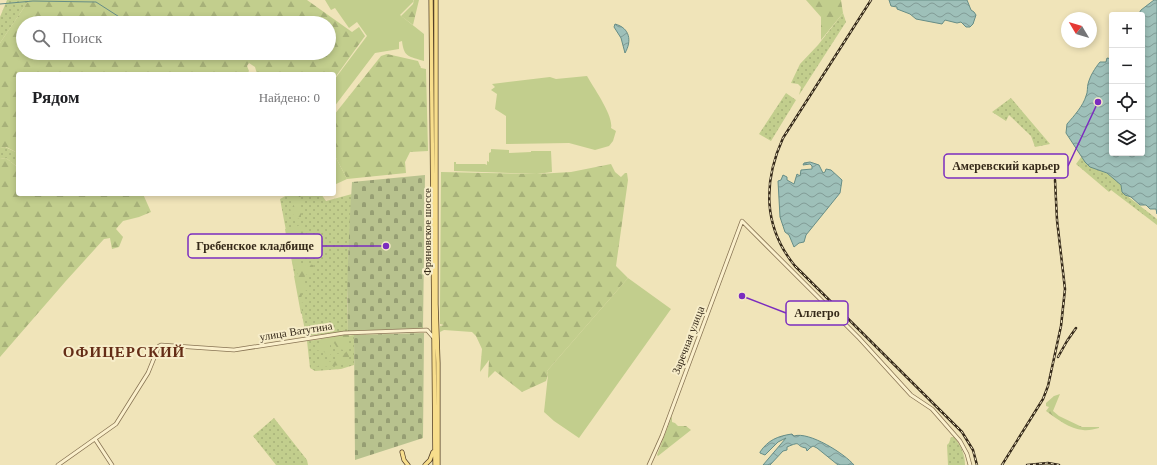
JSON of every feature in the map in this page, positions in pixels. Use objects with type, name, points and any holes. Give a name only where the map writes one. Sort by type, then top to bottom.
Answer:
[{"type":"main road","name":"Фряновское шоссе","points":[[431,0],[435,465]]},
{"type":"main road","name":"Фряновское шоссе","points":[[436,0],[436,304],[438,363],[438,465]]},
{"type":"main road","points":[[425,465],[432,457],[435,441]]},
{"type":"main road","points":[[402,452],[405,462],[408,465]]},
{"type":"street","name":"Заречная улица","points":[[649,465],[656,452],[742,221],[858,338],[911,395],[932,409],[960,441],[970,465]]},
{"type":"street","points":[[433,326],[427,330],[434,338]]},
{"type":"street","name":"улица Ватутина","points":[[95,439],[113,427],[120,418],[148,373],[159,346],[163,344],[234,350],[344,333],[427,330]]},
{"type":"street","points":[[58,465],[95,439],[112,465]]},
{"type":"green space","points":[[7,0],[29,0],[18,16],[16,16],[16,19],[0,43],[0,17]]},
{"type":"green space","points":[[29,0],[307,0],[330,16],[18,16]]},
{"type":"green space","points":[[325,0],[413,0],[414,1],[400,15],[424,34],[424,61],[408,56],[404,51],[402,41],[399,42],[399,49],[375,53],[336,104],[336,77],[367,36],[357,22],[349,28],[335,8],[331,10]]},
{"type":"green space","points":[[414,0],[419,0],[413,25],[401,16],[413,4]]},
{"type":"green space","points":[[806,0],[841,0],[843,13],[821,40],[821,17]]},
{"type":"green space","points":[[843,13],[846,22],[799,95],[801,87],[798,84],[791,83],[800,64],[818,45]]},
{"type":"green space","points":[[16,19],[16,60],[336,60],[336,21],[352,32],[359,27],[365,36],[336,76],[336,72],[256,72],[255,67],[249,63],[247,66],[248,72],[16,72],[16,152],[6,147],[0,148],[0,43]]},
{"type":"green space","points":[[387,54],[418,61],[421,68],[426,69],[428,151],[410,152],[405,162],[406,173],[347,179],[336,158],[336,112],[381,56]]},
{"type":"green space","points":[[587,76],[606,109],[611,123],[611,128],[616,131],[613,141],[609,146],[595,150],[569,143],[506,144],[506,116],[495,109],[497,94],[491,90],[495,87],[492,84],[550,77],[556,79]]},
{"type":"green space","points":[[786,93],[796,100],[771,141],[759,134]]},
{"type":"green space","points":[[1011,98],[1050,144],[1035,147],[1031,136],[1009,115],[1006,121],[992,112]]},
{"type":"green space","points":[[5,147],[16,152],[16,166],[6,158],[0,159],[0,148]]},
{"type":"green space","points":[[491,149],[509,150],[509,153],[551,151],[552,172],[537,174],[454,171],[454,162],[456,162],[456,164],[487,165],[487,161],[489,162],[489,153],[491,152]]},
{"type":"green space","points":[[1082,156],[1087,164],[1110,175],[1121,185],[1122,192],[1157,219],[1157,225],[1111,190],[1109,192],[1076,164]]},
{"type":"green space","points":[[6,158],[16,166],[16,196],[144,196],[151,212],[123,221],[116,229],[123,237],[119,247],[112,249],[110,238],[104,239],[0,357],[0,159]]},
{"type":"green space","points":[[336,158],[347,179],[336,184]]},
{"type":"green space","points":[[611,164],[615,172],[621,177],[627,173],[628,180],[616,266],[628,278],[547,371],[548,375],[546,381],[522,392],[495,371],[488,378],[489,360],[480,372],[482,349],[476,336],[472,332],[444,330],[440,332],[440,326],[444,325],[440,324],[441,172],[537,174],[571,172]]},
{"type":"green space","points":[[425,175],[423,328],[348,331],[347,312],[352,182]]},
{"type":"green space","points":[[352,194],[348,258],[348,331],[306,336],[280,199],[285,196],[322,196],[326,201]]},
{"type":"green space","points":[[288,196],[301,196],[298,207],[301,212],[301,218],[297,219],[291,212],[290,208],[294,206],[294,200],[288,198]]},
{"type":"green space","points":[[300,225],[307,228],[308,231],[300,240],[294,241],[286,235],[285,229]]},
{"type":"green space","points":[[300,243],[305,244],[304,251],[300,255],[301,261],[299,266],[302,267],[307,264],[313,265],[313,269],[305,276],[303,283],[308,287],[307,290],[305,291],[301,289],[300,291],[302,295],[301,298],[305,302],[301,303],[301,314],[294,276],[297,275],[298,271],[296,266],[293,265],[292,257],[301,247],[299,246]]},
{"type":"green space","points":[[628,278],[671,309],[579,438],[554,421],[544,412],[548,375],[547,371]]},
{"type":"green space","points":[[424,333],[423,438],[355,460],[354,335]]},
{"type":"green space","points":[[349,334],[349,348],[345,347],[344,350],[338,349],[334,343],[330,344],[330,349],[333,352],[329,356],[323,351],[315,350],[321,339]]},
{"type":"green space","points":[[354,335],[354,365],[341,369],[315,371],[310,368],[307,341]]},
{"type":"green space","points":[[349,349],[349,364],[322,367],[322,364],[316,367],[318,361],[321,359],[323,358],[325,362],[336,361],[335,354],[345,353]]},
{"type":"green space","points":[[1060,394],[1053,411],[1059,416],[1082,427],[1099,428],[1085,430],[1073,428],[1046,411],[1049,407],[1046,406],[1046,403],[1054,396]]},
{"type":"green space","points":[[672,416],[672,422],[678,426],[686,426],[691,430],[658,456],[657,455]]},
{"type":"green space","points":[[274,418],[307,460],[308,465],[276,465],[253,436]]},
{"type":"green space","points":[[951,437],[954,437],[961,447],[965,465],[948,465],[947,445]]},
{"type":"water","points":[[889,0],[967,0],[971,10],[976,15],[973,24],[970,27],[966,27],[961,22],[957,23],[945,20],[942,24],[916,19],[910,14],[897,9],[897,7],[891,6]]},
{"type":"water","points":[[1154,0],[1157,0],[1157,214],[1156,209],[1150,209],[1146,205],[1140,205],[1131,197],[1125,195],[1122,192],[1121,185],[1107,173],[1090,167],[1085,162],[1066,133],[1067,124],[1085,100],[1091,75],[1100,62],[1106,62],[1107,58],[1109,58],[1109,156],[1145,156],[1145,12],[1140,12]]},
{"type":"water","points":[[615,24],[627,32],[629,40],[625,53],[621,38],[614,27]]},
{"type":"water","points":[[810,162],[819,165],[823,173],[826,169],[831,170],[842,180],[840,193],[806,235],[804,242],[799,243],[794,247],[789,235],[785,232],[780,217],[778,181],[781,180],[783,175],[787,177],[787,180],[794,184],[797,174],[800,176],[801,170],[812,169],[810,164],[803,165],[804,163]]},
{"type":"water","points":[[792,434],[794,436],[801,435],[808,437],[826,444],[843,455],[854,465],[838,465],[817,448],[813,446],[807,451],[806,448],[797,444],[787,447],[787,450],[783,451],[770,465],[763,465],[786,438],[778,442],[765,455],[760,452],[766,444],[774,439]]},
{"type":"waterway","points":[[0,4],[33,1],[96,2],[118,16]]},
{"type":"railway","points":[[871,0],[783,138],[776,155],[772,171],[770,188],[772,220],[784,251],[795,266],[962,432],[973,450],[977,465]]},
{"type":"railway","points":[[1002,465],[1043,399],[1048,386],[1061,326],[1065,289],[1057,220],[1055,180]]},
{"type":"railway","points":[[1058,357],[1076,328]]},
{"type":"railway","points":[[1027,465],[1048,463],[1059,465]]},
{"type":"place","name":"Амеревский карьер","points":[[1098,102]]},
{"type":"place","name":"Гребенское кладбище","points":[[386,246]]},
{"type":"place","name":"Аллегро","points":[[742,296]]},
{"type":"district","name":"ОФИЦЕРСКИЙ","points":[[124,352]]}]
